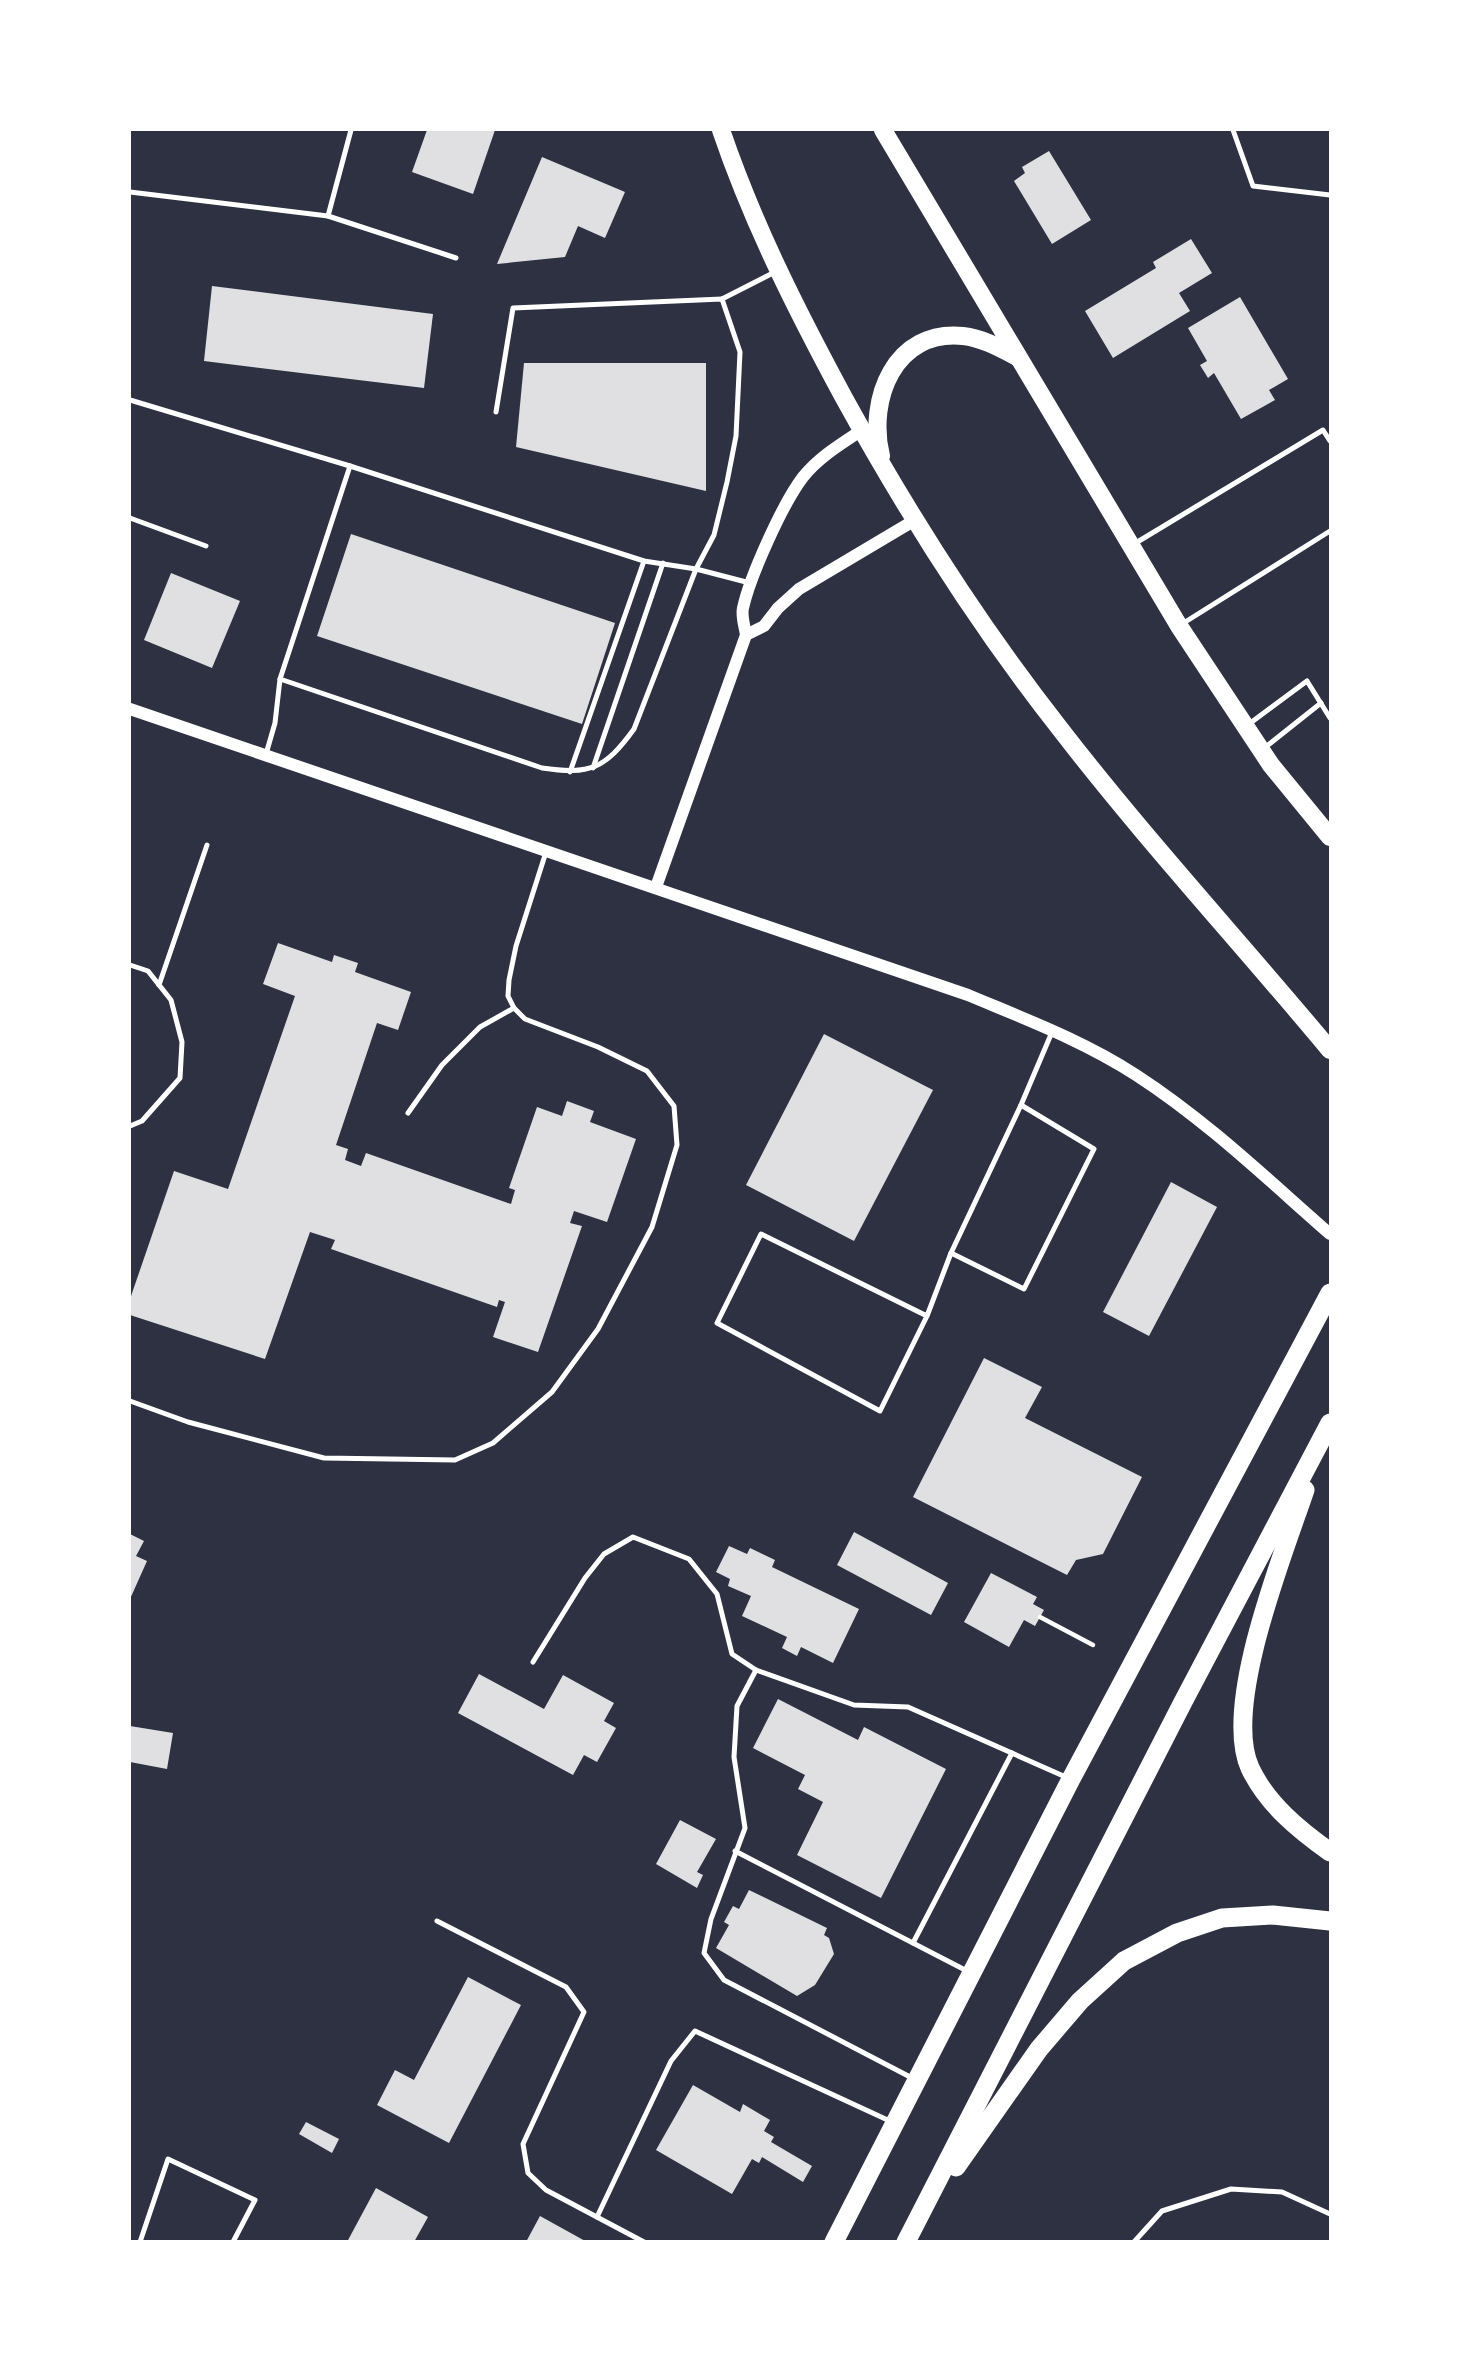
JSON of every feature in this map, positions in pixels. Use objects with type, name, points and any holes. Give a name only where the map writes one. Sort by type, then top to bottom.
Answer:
[{"type":"highway","points":[[834,2242],[1071,1779],[1331,1293]]},
{"type":"highway","points":[[909,2236],[1183,1702],[1331,1423]]},
{"type":"highway","points":[[1321,1441],[1259,1628],[1248,1674],[1244,1742],[1249,1766],[1261,1789],[1277,1808],[1331,1852]]},
{"type":"highway","points":[[909,2236],[1039,2049],[1080,2000],[1125,1961],[1177,1933],[1222,1918],[1273,1915],[1331,1921]]},
{"type":"main road","points":[[721,130],[746,200],[778,271],[884,469],[972,607],[1060,729],[1328,1047]]},
{"type":"main road","points":[[883,130],[1179,626],[1261,751],[1331,837]]},
{"type":"main road","points":[[884,469],[877,431],[877,413],[888,374],[913,348],[929,338],[964,336],[983,340],[1019,358]]},
{"type":"street","points":[[656,887],[746,635],[742,611],[751,583],[782,513],[803,477],[829,452],[862,430]]},
{"type":"street","points":[[746,635],[764,626],[778,608],[799,589],[915,520]]},
{"type":"street","points":[[130,709],[968,995],[1052,1031],[1135,1074],[1184,1108],[1231,1145],[1331,1234]]},
{"type":"lane","points":[[328,216],[351,130]]},
{"type":"lane","points":[[1233,130],[1253,186],[1331,195]]},
{"type":"lane","points":[[130,192],[328,216],[456,258]]},
{"type":"lane","points":[[496,412],[513,308],[722,299],[778,271]]},
{"type":"lane","points":[[280,679],[542,768],[570,772],[593,768],[609,758],[634,729],[696,569],[714,535],[736,436],[740,352],[722,299]]},
{"type":"lane","points":[[130,400],[350,466],[644,561],[696,569],[751,583]]},
{"type":"lane","points":[[1131,545],[1323,430],[1331,441]]},
{"type":"lane","points":[[265,757],[275,723],[280,679],[350,466]]},
{"type":"lane","points":[[130,518],[206,546]]},
{"type":"lane","points":[[1179,626],[1331,531]]},
{"type":"lane","points":[[570,772],[644,561]]},
{"type":"lane","points":[[593,768],[663,563]]},
{"type":"lane","points":[[1245,727],[1307,681],[1331,718]]},
{"type":"lane","points":[[1261,751],[1321,703]]},
{"type":"lane","points":[[159,985],[207,845]]},
{"type":"lane","points":[[130,1401],[188,1422],[324,1458],[455,1460],[493,1443],[552,1392],[598,1329],[652,1227],[677,1145],[674,1106],[647,1071],[597,1047],[525,1019],[514,1008],[508,996],[516,946],[546,850]]},
{"type":"lane","points":[[130,965],[148,971],[171,1000],[182,1042],[180,1078],[142,1121],[130,1126]]},
{"type":"lane","points":[[408,1113],[443,1065],[480,1027],[514,1008]]},
{"type":"lane","points":[[927,1316],[761,1234],[717,1323],[880,1411],[927,1316],[951,1253],[1021,1105],[1052,1031]]},
{"type":"lane","points":[[951,1253],[1024,1289],[1094,1149],[1021,1105]]},
{"type":"lane","points":[[533,1662],[585,1578],[604,1554],[633,1537],[689,1559],[717,1594],[732,1654],[756,1670],[854,1705],[908,1707],[1071,1779]]},
{"type":"lane","points":[[756,1670],[737,1706],[734,1757],[745,1828],[711,1919],[704,1952],[724,1980],[916,2080]]},
{"type":"lane","points":[[914,1943],[1012,1753]]},
{"type":"lane","points":[[736,1851],[972,1973]]},
{"type":"lane","points":[[437,1921],[566,1987],[584,2012],[523,2144],[528,2173],[546,2190],[644,2242]]},
{"type":"lane","points":[[597,2217],[671,2061],[695,2031],[894,2123]]},
{"type":"lane","points":[[140,2242],[168,2159],[255,2200],[233,2242]]},
{"type":"lane","points":[[1134,2242],[1162,2211],[1231,2189],[1282,2192],[1331,2214]]},
{"type":"path","points":[[1040,1617],[1093,1645]]},
{"type":"building","points":[[427,130],[495,130],[473,194],[412,172]]},
{"type":"building","points":[[1049,151],[1091,220],[1052,244],[1014,181],[1025,173],[1022,167]]},
{"type":"building","points":[[542,157],[625,192],[605,238],[578,226],[565,257],[497,264]]},
{"type":"building","points":[[1191,239],[1212,273],[1179,293],[1190,311],[1113,358],[1085,311],[1156,268],[1153,262]]},
{"type":"building","points":[[212,286],[433,314],[424,388],[204,361]]},
{"type":"building","points":[[1240,297],[1288,379],[1269,390],[1275,400],[1241,419],[1214,373],[1208,378],[1200,365],[1207,361],[1188,328]]},
{"type":"building","points":[[524,363],[706,363],[706,491],[516,447]]},
{"type":"building","points":[[351,534],[615,623],[582,724],[317,636]]},
{"type":"building","points":[[171,573],[240,601],[212,668],[144,640]]},
{"type":"building","points":[[278,943],[332,962],[334,955],[358,963],[355,972],[411,992],[398,1030],[377,1023],[336,1145],[348,1149],[345,1160],[361,1166],[366,1153],[511,1204],[515,1190],[509,1188],[537,1107],[562,1116],[567,1101],[594,1111],[590,1122],[636,1139],[607,1222],[574,1211],[570,1223],[582,1226],[538,1352],[493,1337],[505,1302],[499,1300],[497,1307],[331,1249],[335,1240],[310,1232],[265,1359],[130,1315],[130,1299],[174,1171],[228,1189],[295,996],[263,984]]},
{"type":"building","points":[[824,1034],[933,1090],[854,1241],[746,1185]]},
{"type":"building","points":[[1171,1182],[1217,1207],[1149,1336],[1103,1312]]},
{"type":"building","points":[[984,1358],[1042,1387],[1025,1418],[1142,1477],[1103,1554],[1076,1560],[1067,1575],[913,1497]]},
{"type":"building","points":[[854,1532],[948,1583],[931,1615],[837,1565]]},
{"type":"building","points":[[130,1534],[144,1541],[136,1556],[147,1561],[130,1599]]},
{"type":"building","points":[[729,1546],[747,1554],[750,1548],[775,1560],[772,1567],[859,1609],[833,1663],[801,1647],[797,1656],[782,1648],[787,1637],[742,1616],[751,1596],[728,1586],[730,1579],[716,1572]]},
{"type":"building","points":[[991,1573],[1037,1597],[1033,1604],[1044,1610],[1035,1626],[1024,1620],[1009,1647],[964,1622]]},
{"type":"building","points":[[479,1674],[544,1709],[563,1675],[614,1703],[604,1721],[616,1728],[597,1762],[584,1755],[573,1775],[458,1713]]},
{"type":"building","points":[[778,1699],[858,1740],[864,1727],[946,1769],[881,1898],[797,1855],[823,1802],[798,1789],[805,1775],[753,1748]]},
{"type":"building","points":[[130,1726],[173,1733],[167,1769],[130,1762]]},
{"type":"building","points":[[680,1820],[716,1839],[697,1872],[703,1875],[697,1888],[656,1864]]},
{"type":"building","points":[[749,1890],[827,1928],[824,1935],[829,1938],[834,1954],[815,1985],[797,1996],[716,1948],[729,1925],[724,1922],[733,1906],[739,1909]]},
{"type":"building","points":[[468,1977],[521,2005],[449,2143],[377,2105],[395,2070],[414,2080]]},
{"type":"building","points":[[693,2085],[740,2112],[743,2104],[770,2120],[764,2131],[774,2137],[771,2142],[812,2166],[803,2182],[762,2157],[759,2163],[752,2159],[732,2194],[656,2150]]},
{"type":"building","points":[[306,2122],[339,2139],[332,2153],[299,2134]]},
{"type":"building","points":[[376,2188],[428,2217],[414,2242],[347,2242]]},
{"type":"building","points":[[540,2216],[587,2242],[526,2242]]}]
